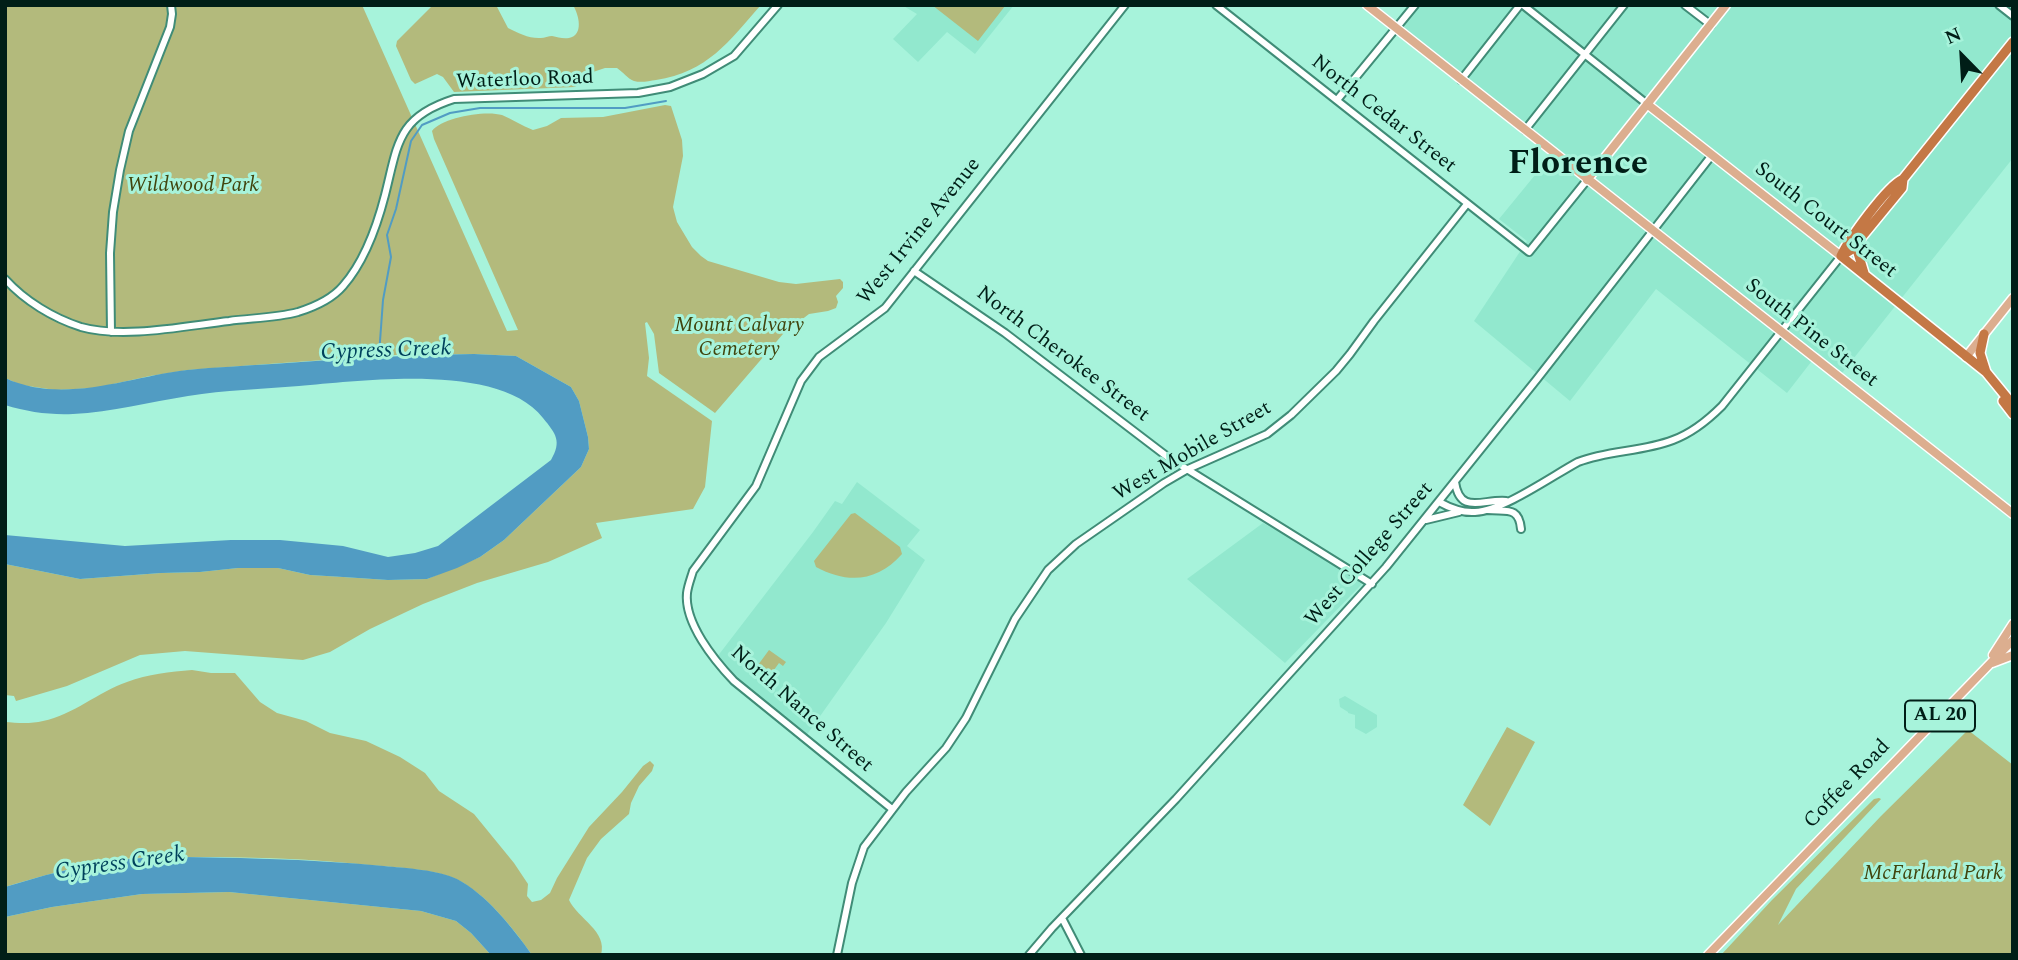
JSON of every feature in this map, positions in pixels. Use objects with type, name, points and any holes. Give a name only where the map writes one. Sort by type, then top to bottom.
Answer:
[{"type":"highway","points":[[1841,256],[1847,243],[1896,183],[1903,179],[2013,42]]},
{"type":"highway","points":[[1841,256],[1851,250],[1902,188],[1903,179]]},
{"type":"highway","points":[[1861,238],[1858,252],[1864,274]]},
{"type":"highway","name":"South Court Street","points":[[1841,256],[1982,370]]},
{"type":"highway","points":[[1984,334],[1980,353],[1982,376],[2013,414]]},
{"type":"highway","points":[[1982,370],[2013,404]]},
{"type":"main road","name":"South Pine Street","points":[[1367,5],[2013,514]]},
{"type":"main road","points":[[1587,180],[1726,5]]},
{"type":"main road","name":"South Court Street","points":[[1647,104],[1841,256]]},
{"type":"main road","points":[[1966,356],[2013,298]]},
{"type":"main road","points":[[1987,666],[2013,624]]},
{"type":"main road","name":"Coffee Road","points":[[1708,955],[2013,640]]},
{"type":"main road","points":[[1987,666],[2013,655]]},
{"type":"street","points":[[111,332],[110,253],[120,170],[130,131],[170,27],[171,5]]},
{"type":"street","name":"Waterloo Road","points":[[5,279],[28,300],[59,318],[82,327],[111,332],[297,312],[333,296],[354,271],[373,234],[400,139],[422,113],[454,99],[638,93],[670,87],[704,74],[734,56],[778,5]]},
{"type":"street","name":"West Irvine Avenue","points":[[708,552],[757,486],[807,371],[818,357],[885,308],[1125,5]]},
{"type":"street","name":"North Cedar Street","points":[[1216,5],[1529,252],[1587,180]]},
{"type":"street","points":[[1337,100],[1415,5]]},
{"type":"street","points":[[1461,79],[1522,5],[1647,104]]},
{"type":"street","points":[[1525,130],[1624,5]]},
{"type":"street","points":[[1685,5],[1710,25]]},
{"type":"street","points":[[1999,5],[2013,16]]},
{"type":"street","name":"West College Street","points":[[1029,955],[1372,584],[1712,155]]},
{"type":"street","name":"West Mobile Street","points":[[837,955],[852,883],[864,847],[892,809],[946,748],[966,718],[1015,620],[1048,570],[1100,526],[1188,469],[1267,434],[1291,415],[1336,371],[1467,204]]},
{"type":"street","points":[[1486,510],[1508,501],[1577,462],[1602,454],[1664,443],[1693,430],[1722,406],[1841,256]]},
{"type":"street","name":"North Cherokee Street","points":[[914,271],[1005,333],[1159,450],[1372,584]]},
{"type":"street","points":[[1455,482],[1462,501],[1508,501]]},
{"type":"street","points":[[1438,502],[1464,511]]},
{"type":"street","points":[[1424,521],[1464,511],[1511,511],[1516,513],[1521,529]]},
{"type":"street","name":"North Nance Street","points":[[708,552],[693,571],[687,594],[690,612],[712,656],[733,681],[892,809]]},
{"type":"street","points":[[1062,918],[1081,955]]},
{"type":"shaded area","points":[[902,5],[1014,5],[975,54],[947,32],[918,62],[893,39],[917,14]]},
{"type":"shaded area","points":[[1408,5],[2013,5],[2013,158],[1842,373],[1818,353],[1787,393],[1656,289],[1570,401],[1474,321],[1527,241],[1499,219],[1553,153],[1390,28]]},
{"type":"shaded area","points":[[857,482],[920,530],[907,546],[925,560],[886,623],[806,736],[736,678],[717,657],[835,501],[842,504]]},
{"type":"shaded area","points":[[1263,523],[1300,543],[1362,584],[1285,663],[1187,579]]},
{"type":"shaded area","points":[[1345,696],[1377,715],[1377,727],[1366,734],[1355,728],[1355,715],[1340,707],[1339,699]]},
{"type":"green space","name":"Wildwood Park","points":[[5,5],[362,5],[507,331],[518,330],[432,131],[454,118],[486,113],[502,115],[533,130],[561,118],[603,117],[671,106],[682,140],[683,156],[673,207],[677,222],[692,247],[708,261],[779,282],[796,284],[840,279],[843,288],[836,296],[836,308],[809,314],[783,334],[715,413],[659,373],[654,334],[647,322],[645,323],[649,358],[647,376],[712,421],[705,487],[693,509],[596,523],[602,538],[548,562],[477,583],[423,604],[330,652],[303,660],[185,651],[140,655],[67,686],[16,701],[14,696],[5,695],[5,564],[80,579],[238,568],[278,568],[310,575],[388,580],[427,579],[480,557],[504,540],[581,467],[589,449],[579,401],[571,387],[516,356],[396,355],[282,363],[188,370],[95,388],[55,390],[21,385],[5,378]]},
{"type":"green space","points":[[433,5],[496,5],[508,28],[512,30],[533,38],[569,38],[577,33],[578,29],[573,5],[761,5],[716,53],[703,63],[674,76],[637,82],[617,68],[605,68],[593,72],[575,87],[454,92],[443,77],[437,74],[415,84],[396,46],[397,41]]},
{"type":"green space","points":[[932,5],[1004,5],[1005,6],[978,41]]},
{"type":"green space","points":[[855,513],[900,547],[902,554],[883,570],[862,577],[839,576],[816,567],[814,561],[851,514]]},
{"type":"green space","points":[[769,650],[786,662],[783,666],[779,663],[771,674],[758,665]]},
{"type":"green space","points":[[192,670],[235,673],[260,702],[277,713],[306,721],[330,733],[366,741],[400,757],[425,773],[439,791],[474,814],[528,884],[527,896],[532,902],[541,900],[550,893],[589,827],[650,761],[654,765],[652,771],[639,786],[629,814],[601,839],[587,858],[569,900],[596,932],[602,947],[601,955],[532,955],[499,913],[479,894],[449,876],[415,869],[284,859],[151,857],[91,864],[5,887],[5,722],[34,723],[54,718],[127,682],[151,675]]},
{"type":"green space","points":[[1507,727],[1535,742],[1490,826],[1463,805]]},
{"type":"green space","name":"McFarland Park","points":[[1968,730],[2013,765],[2013,955],[1721,955],[1772,900],[1874,799],[1881,799],[1796,889],[1778,925],[1881,816]]},
{"type":"green space","points":[[229,892],[421,911],[456,921],[491,955],[5,955],[5,917],[142,894]]},
{"type":"water","name":"Cypress Creek","points":[[474,354],[516,356],[571,387],[579,401],[589,449],[581,467],[504,540],[480,557],[457,568],[427,579],[388,580],[310,575],[278,568],[238,568],[80,579],[5,564],[5,535],[125,546],[280,540],[343,546],[388,557],[415,553],[438,546],[551,460],[557,443],[554,433],[543,418],[523,400],[495,389],[463,382],[393,379],[230,391],[88,413],[64,414],[22,410],[5,405],[5,378],[27,386],[73,389],[198,369]]},
{"type":"water","name":"Cypress Creek","points":[[155,857],[327,862],[441,873],[468,885],[488,902],[532,955],[491,955],[456,921],[421,911],[229,892],[142,894],[5,917],[5,887],[105,861]]},
{"type":"waterway","points":[[379,355],[383,300],[391,257],[387,235],[396,209],[411,141],[422,125],[450,113],[480,108],[625,108],[666,101]]},
{"type":"district","name":"Florence","points":[[1578,166]]},
{"type":"park label","name":"Mount Calvary Cemetery","points":[[739,339]]}]
